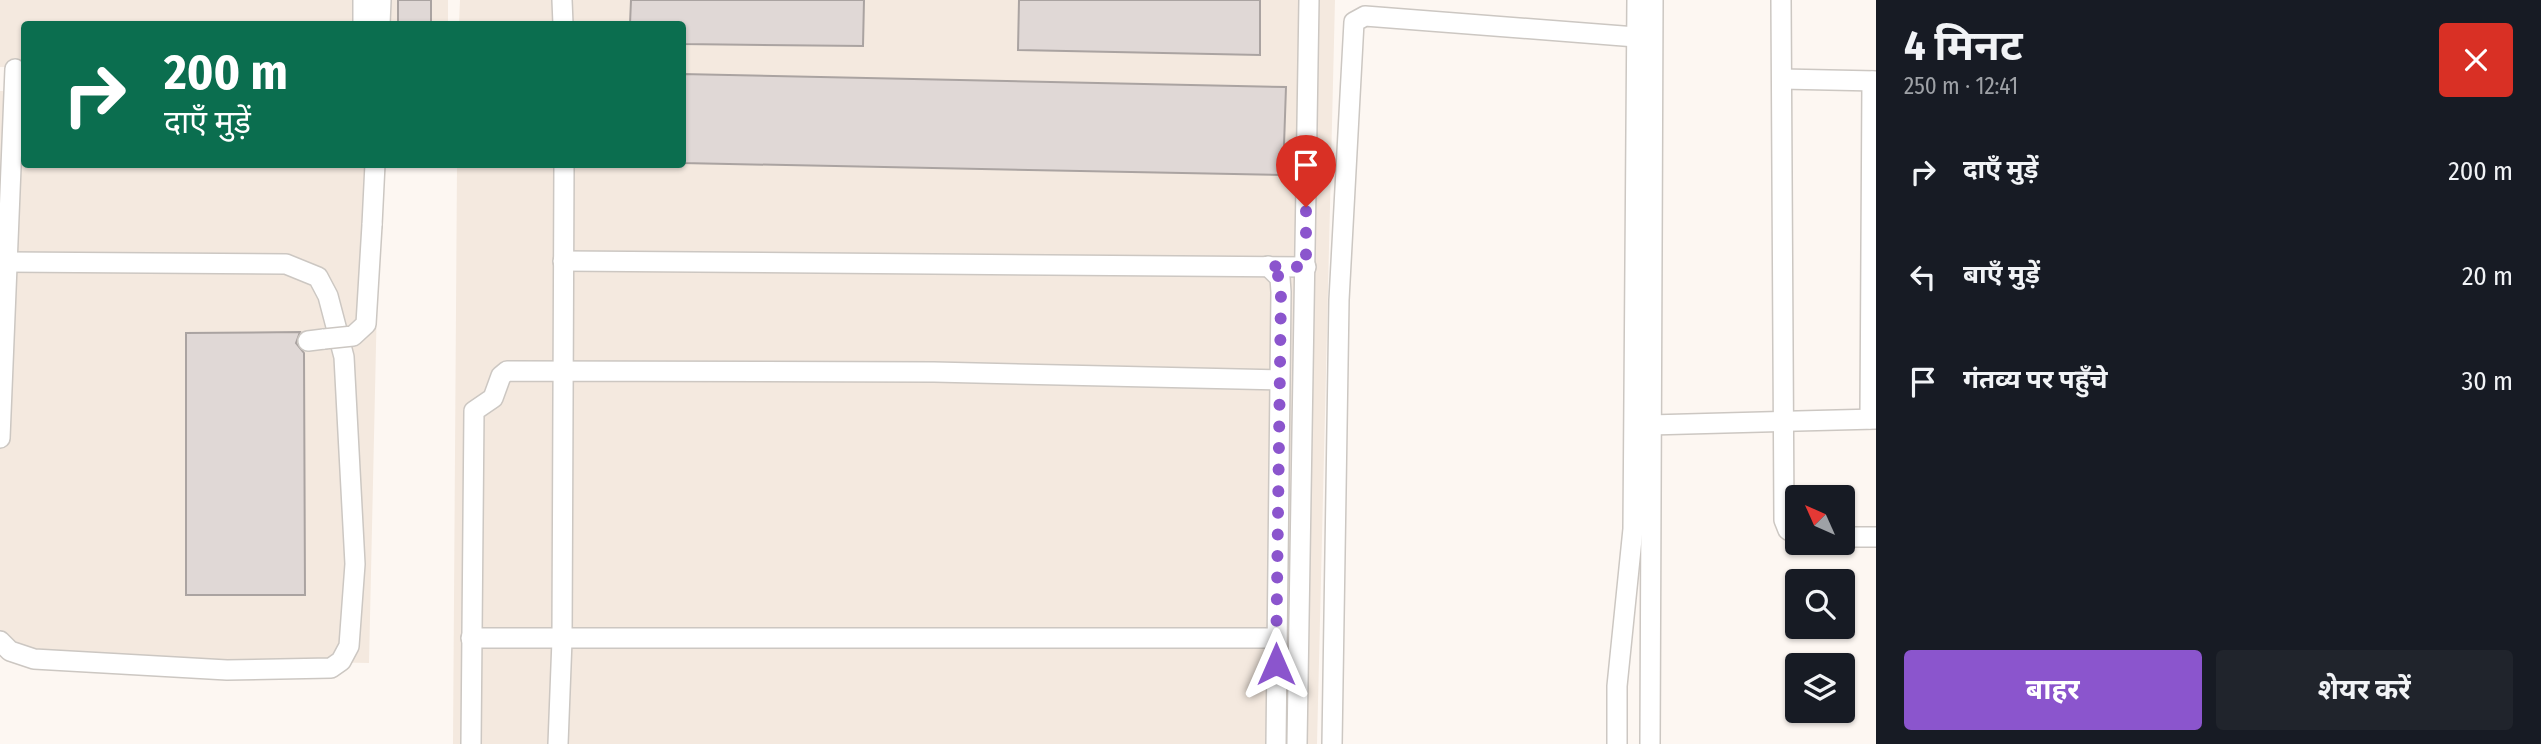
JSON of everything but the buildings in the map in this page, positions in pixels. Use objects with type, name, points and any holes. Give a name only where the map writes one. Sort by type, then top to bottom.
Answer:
[{"type":"street","points":[[363,0],[363,21]]},
{"type":"street","points":[[380,21],[381,0]]},
{"type":"street","points":[[562,0],[563,21]]},
{"type":"street","points":[[1297,744],[1309,0]]},
{"type":"street","points":[[1617,744],[1618,686],[1633,529],[1637,0]]},
{"type":"street","points":[[1650,744],[1653,0]]},
{"type":"street","points":[[1781,0],[1785,522]]},
{"type":"street","points":[[1332,744],[1339,300],[1354,22],[1365,16],[1636,37]]},
{"type":"street","points":[[0,438],[13,77]]},
{"type":"street","points":[[1650,425],[1873,419],[1874,81],[1782,79]]},
{"type":"street","points":[[316,340],[353,336],[366,324],[375,168]]},
{"type":"street","points":[[558,744],[562,640],[564,168]]},
{"type":"street","points":[[563,261],[1306,267]]},
{"type":"street","points":[[0,641],[10,651],[34,659],[227,670],[331,667],[341,661],[349,646],[355,564],[344,357],[328,296],[318,277],[286,264],[6,262]]},
{"type":"street","points":[[1268,266],[1278,274],[1281,283],[1276,744]]},
{"type":"street","points":[[471,744],[474,410],[493,398],[501,376],[507,371],[563,369],[1279,380]]},
{"type":"street","points":[[1855,537],[1876,537]]},
{"type":"street","points":[[471,638],[1276,638]]},
{"type":"shaded area","points":[[0,0],[448,0],[448,21],[21,21],[21,67],[0,67]]},
{"type":"shaded area","points":[[460,0],[1335,0],[1317,744],[453,744],[457,168],[686,168],[686,21],[459,21]]},
{"type":"shaded area","points":[[0,91],[21,91],[21,168],[380,168],[369,663],[0,656]]},
{"type":"route","points":[[1276,664],[1281,292],[1280,278],[1268,266],[1306,267],[1306,207]]}]
